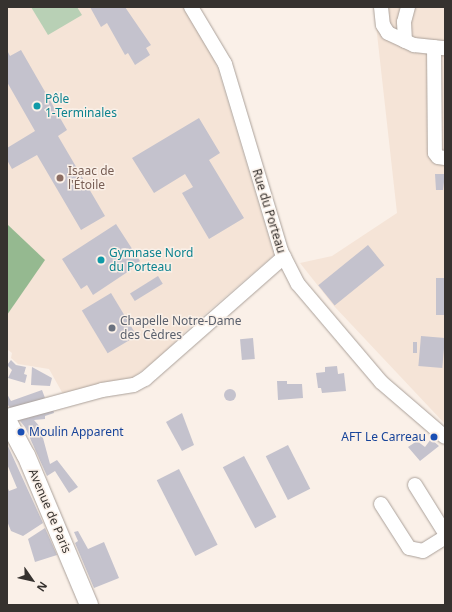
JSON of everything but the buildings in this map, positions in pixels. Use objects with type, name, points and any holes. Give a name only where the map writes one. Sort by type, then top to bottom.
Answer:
[{"type":"main road","name":"Avenue de Paris","points":[[7,420],[26,456],[89,605]]},
{"type":"street","name":"Rue du Porteau","points":[[191,7],[224,64],[284,257],[298,284],[358,357],[405,405],[445,437]]},
{"type":"street","points":[[381,7],[384,29],[405,41],[439,48],[435,152],[438,157],[445,158]]},
{"type":"street","points":[[405,41],[404,22],[408,7]]},
{"type":"street","points":[[7,416],[102,390],[134,385],[145,379],[284,257]]},
{"type":"street","points":[[415,485],[445,533]]},
{"type":"street","points":[[381,504],[409,548],[423,551],[445,537]]},
{"type":"shaded area","points":[[7,7],[183,7],[201,29],[218,69],[274,255],[190,327],[159,358],[132,378],[63,394],[49,369],[18,364],[11,358],[12,353],[7,349],[7,315],[44,260],[7,224]]},
{"type":"shaded area","points":[[374,7],[445,7],[445,424],[334,306],[300,263],[332,256],[397,213]]},
{"type":"green space","points":[[31,7],[77,7],[82,15],[48,35]]},
{"type":"green space","points":[[7,224],[45,260],[7,315]]},
{"type":"place","name":"Pôle 1-Terminales","points":[[37,106]]},
{"type":"place","name":"Isaac de l'Étoile","points":[[60,178]]},
{"type":"place","name":"Gymnase Nord du Porteau","points":[[101,260]]},
{"type":"place","name":"Chapelle Notre-Dame des Cèdres","points":[[112,328]]},
{"type":"place","name":"Moulin Apparent","points":[[21,432]]},
{"type":"place","name":"AFT Le Carreau","points":[[434,437]]}]
